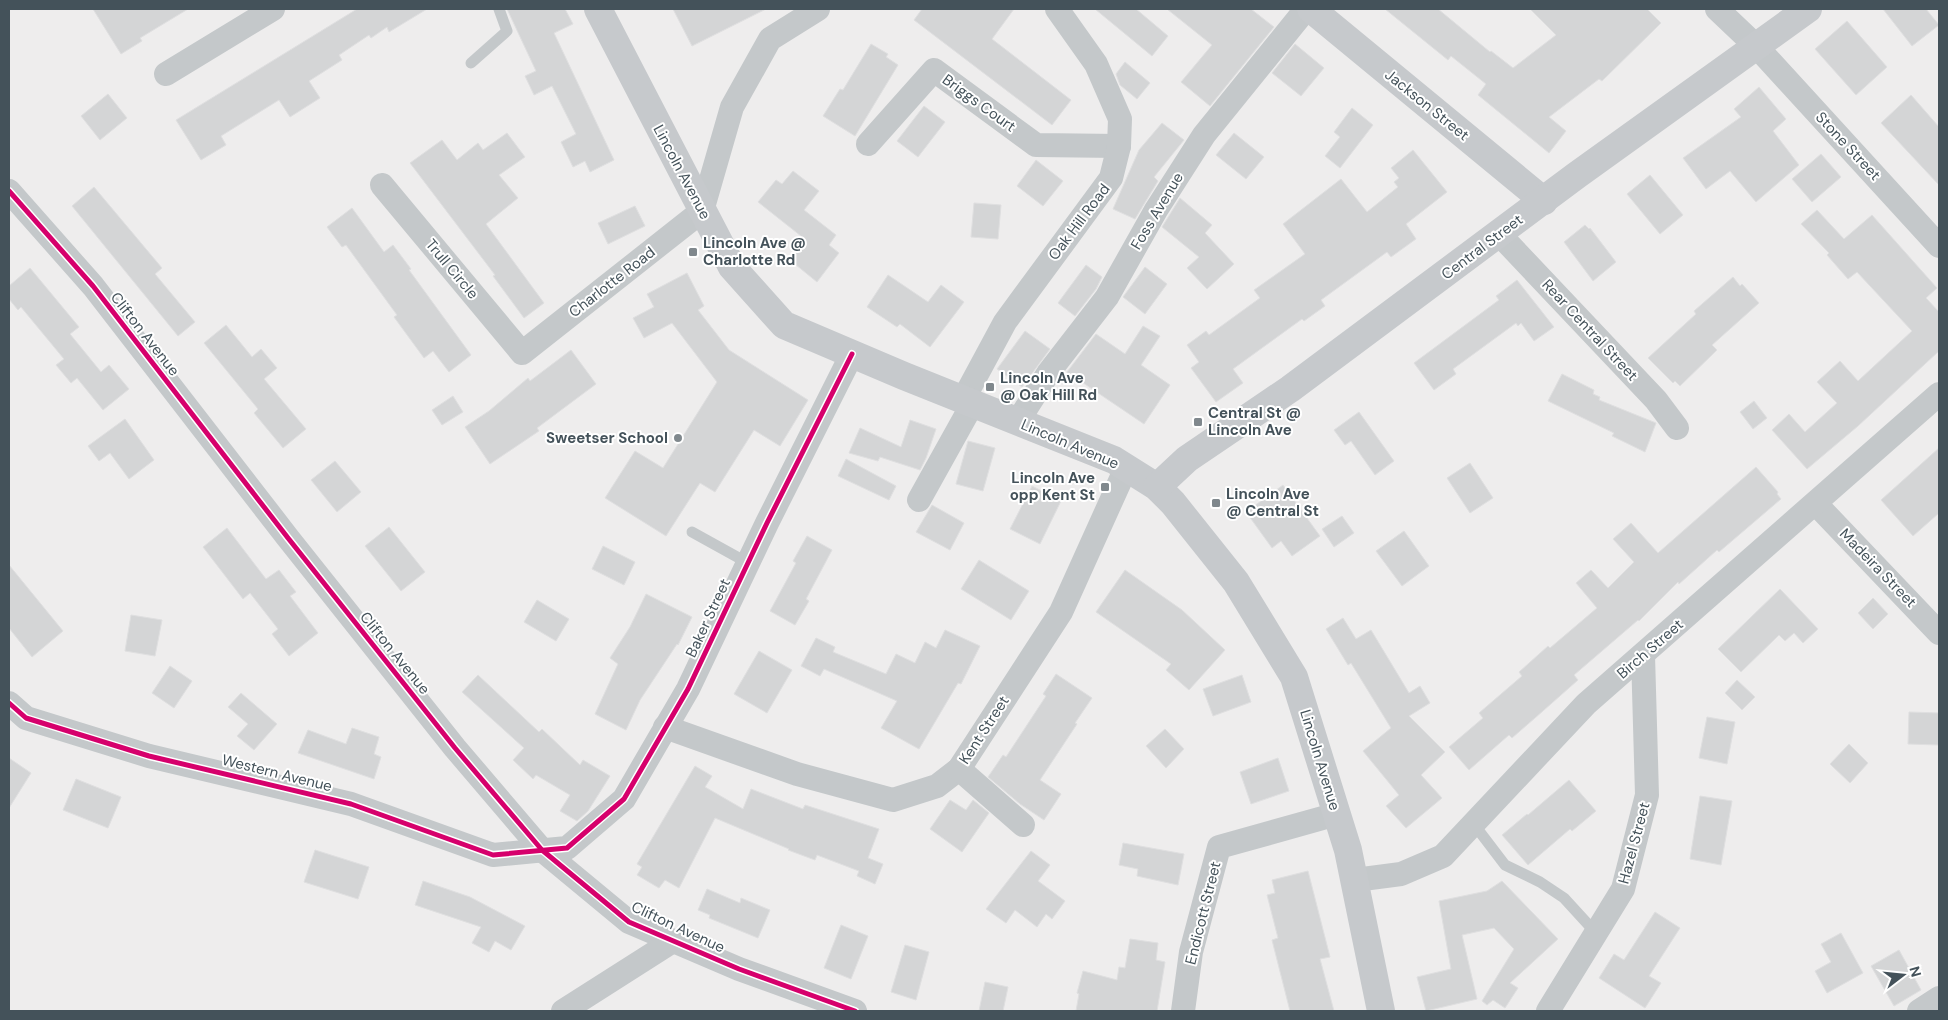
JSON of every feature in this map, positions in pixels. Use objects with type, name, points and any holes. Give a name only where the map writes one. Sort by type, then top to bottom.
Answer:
[{"type":"main road","name":"Lincoln Avenue","points":[[598,9],[732,267],[784,325],[1114,460],[1157,487],[1173,502],[1236,582],[1294,677],[1348,850],[1381,1011]]},
{"type":"main road","name":"Jackson Street","points":[[1311,9],[1544,201]]},
{"type":"main road","name":"Central Street","points":[[1157,487],[1186,460],[1290,389],[1808,9]]},
{"type":"street","points":[[166,74],[273,9]]},
{"type":"street","points":[[702,211],[732,107],[770,40],[818,9]]},
{"type":"street","name":"Oak Hill Road","points":[[919,500],[968,401],[1004,322],[1111,178],[1119,146],[1120,119],[1096,64],[1056,9]]},
{"type":"street","name":"Foss Avenue","points":[[1018,421],[1049,372],[1107,297],[1156,210],[1204,135],[1306,9]]},
{"type":"street","name":"Stone Street","points":[[1717,9],[1756,46],[1939,246]]},
{"type":"street","name":"Briggs Court","points":[[868,144],[934,70],[1036,145],[1119,146]]},
{"type":"street","name":"Trull Circle","points":[[382,185],[522,353]]},
{"type":"street","name":"Clifton Avenue","points":[[9,191],[93,286],[288,538],[455,748],[542,850],[629,922],[739,969],[855,1011]]},
{"type":"street","name":"Charlotte Road","points":[[522,353],[702,211]]},
{"type":"street","name":"Rear Central Street","points":[[1499,234],[1656,400],[1677,428]]},
{"type":"street","name":"Baker Street","points":[[542,850],[567,848],[624,799],[688,689],[748,563],[852,354]]},
{"type":"street","name":"Birch Street","points":[[1355,880],[1401,874],[1443,856],[1586,704],[1939,394]]},
{"type":"street","name":"Kent Street","points":[[665,727],[796,774],[893,800],[937,786],[959,769],[1061,612],[1126,468]]},
{"type":"street","name":"Madeira Street","points":[[1816,504],[1939,633]]},
{"type":"street","name":"Hazel Street","points":[[1548,1011],[1623,889],[1647,795],[1643,655]]},
{"type":"street","name":"Western Avenue","points":[[9,703],[26,718],[150,756],[351,804],[492,855],[542,850]]},
{"type":"street","points":[[959,769],[1023,825]]},
{"type":"street","name":"Endicott Street","points":[[1182,1011],[1191,952],[1219,847],[1337,814]]},
{"type":"street","points":[[563,1011],[673,941]]},
{"type":"street","points":[[1919,1011],[1939,998]]},
{"type":"lane","points":[[471,63],[507,31],[499,9]]},
{"type":"lane","points":[[692,532],[748,563]]},
{"type":"lane","points":[[1473,823],[1505,865],[1540,882],[1564,898],[1596,933]]},
{"type":"building","points":[[93,9],[188,9],[140,38],[142,41],[121,54]]},
{"type":"building","points":[[357,9],[427,9],[389,32],[387,27],[371,38],[369,35],[339,55],[342,60],[309,81],[320,98],[290,117],[279,100],[221,136],[226,145],[201,160],[176,120]]},
{"type":"building","points":[[507,9],[565,9],[573,24],[554,33],[614,160],[590,172],[585,161],[573,167],[561,142],[576,134],[552,86],[534,95],[525,76],[536,71]]},
{"type":"building","points":[[673,9],[766,9],[692,46]]},
{"type":"building","points":[[922,9],[1014,9],[992,39],[1071,100],[1052,125],[914,20]]},
{"type":"building","points":[[1095,9],[1136,9],[1168,36],[1152,56]]},
{"type":"building","points":[[1167,9],[1251,9],[1274,27],[1210,106],[1181,82],[1212,45]]},
{"type":"building","points":[[1385,9],[1438,9],[1490,52],[1513,68],[1556,35],[1530,9],[1647,9],[1661,23],[1602,81],[1599,79],[1549,117],[1566,131],[1549,153],[1478,95],[1486,84],[1451,56],[1448,60]]},
{"type":"building","points":[[1883,9],[1926,9],[1939,25],[1912,46]]},
{"type":"building","points":[[1847,21],[1887,67],[1856,95],[1815,49]]},
{"type":"building","points":[[871,44],[888,54],[886,57],[898,65],[855,136],[823,116],[840,89],[843,90]]},
{"type":"building","points":[[1295,44],[1324,68],[1301,96],[1272,73]]},
{"type":"building","points":[[1125,62],[1150,83],[1137,99],[1120,85],[1116,74]]},
{"type":"building","points":[[1759,87],[1786,119],[1773,131],[1799,165],[1756,202],[1730,171],[1706,189],[1683,158],[1741,117],[1734,109]]},
{"type":"building","points":[[108,94],[127,118],[100,140],[81,116]]},
{"type":"building","points":[[1911,95],[1939,127],[1939,185],[1881,123]]},
{"type":"building","points":[[924,106],[945,122],[918,157],[897,141]]},
{"type":"building","points":[[1352,108],[1373,125],[1340,168],[1325,156],[1340,137],[1334,132]]},
{"type":"building","points":[[1162,123],[1184,140],[1154,177],[1158,181],[1135,219],[1113,209],[1139,150]]},
{"type":"building","points":[[507,133],[525,157],[499,175],[518,198],[486,224],[544,303],[524,318],[493,276],[495,275],[410,163],[442,140],[457,160],[478,143],[483,150]]},
{"type":"building","points":[[1234,133],[1264,157],[1246,179],[1216,155]]},
{"type":"building","points":[[1413,150],[1447,192],[1406,224],[1416,239],[1391,257],[1387,252],[1321,300],[1325,306],[1304,321],[1302,319],[1233,369],[1243,383],[1216,402],[1191,368],[1199,362],[1187,345],[1206,331],[1209,335],[1260,298],[1254,290],[1305,254],[1283,224],[1341,179],[1367,212],[1398,187],[1394,182],[1399,178],[1391,168]]},
{"type":"building","points":[[1821,154],[1841,177],[1812,202],[1792,179]]},
{"type":"building","points":[[1036,160],[1063,181],[1043,206],[1017,186]]},
{"type":"building","points":[[793,171],[819,191],[804,210],[836,235],[829,245],[839,253],[817,282],[790,260],[806,240],[758,202],[776,180],[782,184]]},
{"type":"building","points":[[1650,175],[1683,215],[1660,234],[1627,194]]},
{"type":"building","points":[[94,187],[162,268],[155,274],[195,322],[178,336],[72,206]]},
{"type":"building","points":[[1180,198],[1212,225],[1205,233],[1234,264],[1207,289],[1187,268],[1199,257],[1162,227]]},
{"type":"building","points":[[974,203],[1001,205],[998,239],[971,237]]},
{"type":"building","points":[[635,206],[645,226],[608,244],[598,223]]},
{"type":"building","points":[[352,208],[384,252],[393,245],[471,355],[449,372],[433,351],[424,358],[394,317],[397,315],[346,245],[342,247],[327,227]]},
{"type":"building","points":[[1817,210],[1844,239],[1872,215],[1937,288],[1926,298],[1939,312],[1939,351],[1858,426],[1807,469],[1772,430],[1789,414],[1805,432],[1837,403],[1817,382],[1840,361],[1858,381],[1912,331],[1857,272],[1848,279],[1827,255],[1829,253],[1801,224]]},
{"type":"building","points":[[1585,225],[1590,228],[1616,262],[1593,281],[1564,242]]},
{"type":"building","points":[[1086,265],[1102,277],[1096,289],[1075,316],[1058,303]]},
{"type":"building","points":[[1145,267],[1167,284],[1145,314],[1123,297]]},
{"type":"building","points":[[30,268],[79,327],[70,334],[101,372],[109,365],[129,389],[103,410],[77,378],[71,383],[56,365],[64,359],[21,307],[18,310],[9,299],[9,286]]},
{"type":"building","points":[[687,273],[704,306],[698,310],[729,350],[808,400],[780,446],[754,430],[715,492],[700,483],[666,536],[605,498],[635,451],[663,468],[717,382],[672,323],[644,338],[633,318],[654,307],[647,294]]},
{"type":"building","points":[[888,275],[928,302],[941,285],[964,302],[930,347],[900,324],[897,327],[867,307]]},
{"type":"building","points":[[1733,277],[1759,303],[1712,345],[1717,350],[1680,386],[1675,381],[1673,383],[1648,358],[1696,314],[1694,311]]},
{"type":"building","points":[[1517,280],[1554,327],[1534,341],[1521,323],[1518,326],[1516,323],[1453,369],[1456,374],[1434,390],[1414,363],[1499,300],[1496,296]]},
{"type":"building","points":[[226,325],[252,357],[261,349],[277,368],[264,379],[306,429],[283,448],[254,413],[258,409],[204,343]]},
{"type":"building","points":[[1143,326],[1160,336],[1141,365],[1170,385],[1144,424],[1067,372],[1096,334],[1125,354]]},
{"type":"building","points":[[1025,331],[1050,349],[1022,387],[997,369]]},
{"type":"building","points":[[571,350],[596,384],[537,428],[539,431],[490,464],[465,427],[489,411],[528,378],[530,381]]},
{"type":"building","points":[[1562,374],[1594,390],[1593,394],[1600,397],[1599,400],[1656,423],[1645,452],[1612,436],[1614,433],[1548,401]]},
{"type":"building","points":[[453,396],[463,412],[442,425],[432,410]]},
{"type":"building","points":[[1754,401],[1767,418],[1753,429],[1740,412]]},
{"type":"building","points":[[1359,412],[1394,461],[1375,475],[1351,441],[1345,445],[1334,430]]},
{"type":"building","points":[[125,419],[154,460],[129,479],[110,453],[99,461],[88,446]]},
{"type":"building","points":[[910,420],[936,429],[920,470],[880,457],[878,461],[849,453],[860,428],[901,447]]},
{"type":"building","points":[[968,441],[995,448],[983,491],[956,484]]},
{"type":"building","points":[[1939,448],[1939,513],[1913,536],[1881,500]]},
{"type":"building","points":[[846,459],[896,486],[889,500],[838,476]]},
{"type":"building","points":[[335,461],[361,492],[337,512],[311,480]]},
{"type":"building","points":[[1470,463],[1493,498],[1470,513],[1447,478]]},
{"type":"building","points":[[1756,467],[1778,492],[1777,494],[1781,499],[1719,552],[1717,550],[1679,584],[1678,582],[1639,621],[1574,675],[1578,680],[1512,738],[1509,735],[1469,770],[1449,747],[1483,718],[1479,713],[1522,676],[1519,672],[1548,646],[1550,648],[1597,608],[1576,583],[1591,570],[1608,588],[1634,562],[1613,539],[1631,523],[1658,553]]},
{"type":"building","points":[[1283,485],[1320,536],[1292,556],[1281,541],[1272,548],[1246,512]]},
{"type":"building","points":[[1032,486],[1061,501],[1040,544],[1010,529]]},
{"type":"building","points":[[932,505],[964,523],[950,550],[916,532]]},
{"type":"building","points":[[1342,516],[1354,533],[1334,547],[1322,529]]},
{"type":"building","points":[[389,527],[425,572],[401,591],[365,546]]},
{"type":"building","points":[[227,528],[266,579],[279,570],[296,592],[290,596],[318,633],[289,656],[272,634],[278,629],[250,593],[243,599],[203,547]]},
{"type":"building","points":[[1404,531],[1429,566],[1402,586],[1376,551]]},
{"type":"building","points":[[807,536],[832,550],[806,599],[809,601],[795,625],[770,611],[796,563],[793,561]]},
{"type":"building","points":[[603,546],[635,562],[624,585],[592,569]]},
{"type":"building","points":[[979,560],[1029,591],[1011,620],[961,589]]},
{"type":"building","points":[[9,565],[63,631],[32,657],[9,628]]},
{"type":"building","points":[[1125,570],[1182,610],[1225,650],[1189,690],[1166,670],[1171,664],[1096,612]]},
{"type":"building","points":[[1780,589],[1818,629],[1803,643],[1794,633],[1785,641],[1779,635],[1741,672],[1718,649]]},
{"type":"building","points":[[646,594],[692,617],[678,645],[640,700],[626,730],[595,714],[618,664],[610,658],[630,627]]},
{"type":"building","points":[[1873,598],[1888,614],[1873,629],[1858,613]]},
{"type":"building","points":[[537,600],[569,619],[556,641],[524,622]]},
{"type":"building","points":[[131,615],[162,620],[155,656],[125,651]]},
{"type":"building","points":[[1343,618],[1356,639],[1371,630],[1409,693],[1420,686],[1430,703],[1409,716],[1445,752],[1421,775],[1442,798],[1406,828],[1386,806],[1399,795],[1363,751],[1391,728],[1351,663],[1348,665],[1326,629]]},
{"type":"building","points":[[945,630],[980,646],[961,684],[958,683],[919,749],[881,728],[897,701],[824,669],[820,676],[801,666],[816,638],[835,647],[833,652],[886,674],[896,654],[915,663],[925,642],[936,648]]},
{"type":"building","points":[[759,651],[792,670],[767,713],[734,694]]},
{"type":"building","points":[[170,666],[192,681],[174,708],[152,693]]},
{"type":"building","points":[[1056,674],[1092,698],[1040,780],[1061,794],[1044,820],[1020,804],[988,777],[1003,755],[1006,757],[1046,696],[1043,694]]},
{"type":"building","points":[[478,675],[539,732],[542,729],[580,765],[583,760],[610,776],[588,811],[577,821],[560,811],[570,795],[536,775],[533,779],[513,760],[524,748],[462,692]]},
{"type":"building","points":[[1242,675],[1251,702],[1213,716],[1203,689]]},
{"type":"building","points":[[1737,680],[1755,697],[1742,710],[1725,693]]},
{"type":"building","points":[[241,693],[277,724],[254,750],[237,736],[248,724],[228,707]]},
{"type":"building","points":[[1909,712],[1939,713],[1939,745],[1908,744]]},
{"type":"building","points":[[1707,717],[1735,722],[1727,764],[1699,758]]},
{"type":"building","points":[[352,728],[379,737],[374,754],[381,757],[374,779],[298,753],[308,730],[346,744]]},
{"type":"building","points":[[1165,729],[1184,749],[1166,768],[1146,746]]},
{"type":"building","points":[[1849,744],[1868,763],[1850,783],[1830,764]]},
{"type":"building","points":[[9,758],[31,773],[9,808]]},
{"type":"building","points":[[1278,758],[1289,791],[1251,804],[1240,772]]},
{"type":"building","points":[[695,766],[712,776],[705,787],[743,809],[751,789],[803,809],[805,805],[879,829],[868,858],[883,864],[875,884],[857,876],[859,871],[817,855],[815,860],[715,818],[679,888],[665,880],[659,888],[637,875],[642,867],[637,864]]},
{"type":"building","points":[[76,779],[121,797],[108,828],[63,810]]},
{"type":"building","points":[[1569,780],[1596,811],[1572,831],[1570,829],[1528,865],[1502,835]]},
{"type":"building","points":[[1700,796],[1732,801],[1721,865],[1690,859]]},
{"type":"building","points":[[950,800],[966,810],[973,800],[989,813],[962,852],[930,829]]},
{"type":"building","points":[[1123,843],[1184,854],[1178,885],[1137,876],[1138,869],[1119,865]]},
{"type":"building","points":[[315,850],[369,867],[358,899],[304,882]]},
{"type":"building","points":[[1031,851],[1050,865],[1038,881],[1065,901],[1052,919],[1046,914],[1037,927],[1015,910],[1006,923],[986,909]]},
{"type":"building","points":[[1308,871],[1330,957],[1320,959],[1334,1011],[1290,1011],[1272,940],[1278,938],[1267,895],[1275,893],[1272,880]]},
{"type":"building","points":[[423,881],[470,897],[525,926],[511,950],[495,941],[489,952],[472,943],[481,927],[415,905]]},
{"type":"building","points":[[1502,881],[1558,939],[1510,983],[1518,988],[1505,1008],[1493,1000],[1487,1005],[1482,1001],[1514,949],[1494,928],[1462,935],[1477,999],[1426,1011],[1417,977],[1451,969],[1439,901],[1487,891]]},
{"type":"building","points":[[707,889],[740,903],[741,898],[770,910],[758,938],[709,918],[710,915],[698,910]]},
{"type":"building","points":[[1655,912],[1680,928],[1649,976],[1661,983],[1645,1008],[1599,978],[1614,954],[1624,960]]},
{"type":"building","points":[[841,925],[868,936],[851,979],[824,968]]},
{"type":"building","points":[[1841,933],[1863,973],[1827,993],[1815,971],[1831,962],[1821,944]]},
{"type":"building","points":[[1130,939],[1158,943],[1156,960],[1165,962],[1157,1011],[1076,1011],[1079,994],[1077,993],[1083,971],[1117,980],[1119,967],[1125,968]]},
{"type":"building","points":[[905,945],[929,952],[916,1000],[891,992]]},
{"type":"building","points":[[1899,950],[1921,990],[1894,1006],[1871,966]]},
{"type":"building","points":[[985,982],[1008,987],[1003,1011],[979,1011]]},
{"type":"cycle path","points":[[9,191],[93,286],[288,538],[455,748],[542,850],[629,922],[739,969],[855,1011]]},
{"type":"cycle path","points":[[9,703],[26,718],[149,756],[351,804],[493,855],[567,848],[624,799],[688,689],[767,523],[852,354]]},
{"type":"place","name":"Lincoln Ave @ Charlotte Rd","points":[[693,252]]},
{"type":"place","name":"Lincoln Ave @ Oak Hill Rd","points":[[990,387]]},
{"type":"place","name":"Central St @ Lincoln Ave","points":[[1198,422]]},
{"type":"place","name":"Sweetser School","points":[[678,438]]},
{"type":"place","name":"Lincoln Ave opp Kent St","points":[[1105,487]]},
{"type":"place","name":"Lincoln Ave @ Central St","points":[[1216,503]]}]
